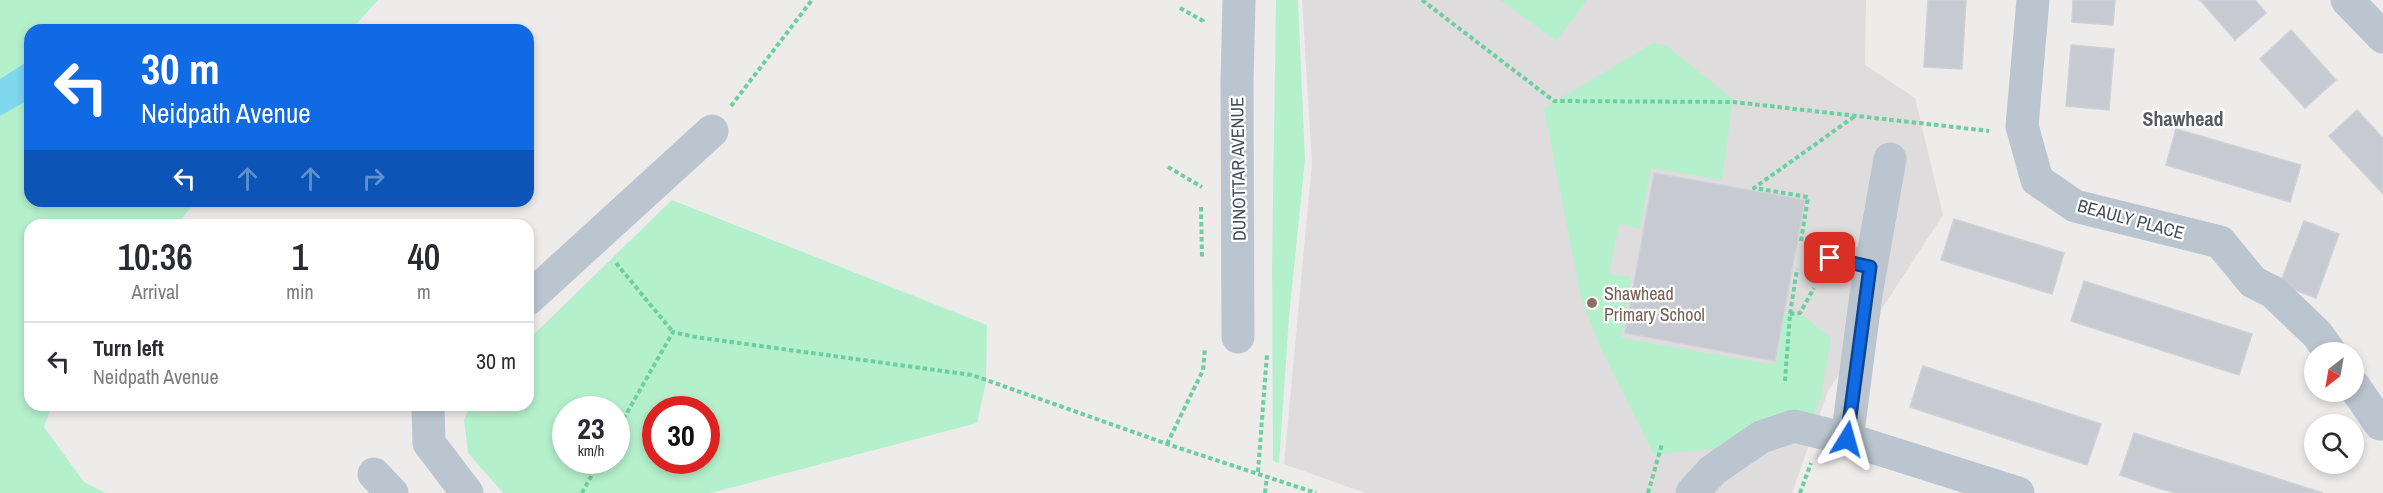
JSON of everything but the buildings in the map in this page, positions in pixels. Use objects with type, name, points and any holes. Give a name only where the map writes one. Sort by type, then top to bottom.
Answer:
[{"type":"street","name":"DUNOTTAR AVENUE","points":[[1238,337],[1236,83],[1239,0]]},
{"type":"street","name":"BEAULY PLACE","points":[[2033,0],[2022,125],[2037,180],[2075,206],[2220,242],[2253,282],[2273,292],[2323,342]]},
{"type":"street","points":[[2347,0],[2383,37]]},
{"type":"street","points":[[534,293],[712,131]]},
{"type":"street","points":[[1847,439],[1870,267],[1890,159]]},
{"type":"street","points":[[1830,258],[1870,267]]},
{"type":"street","points":[[2364,401],[2380,424]]},
{"type":"street","points":[[428,411],[429,442],[468,493]]},
{"type":"street","points":[[1692,493],[1713,470],[1761,437],[1794,426],[1814,429],[2018,493]]},
{"type":"street","points":[[1726,493],[1734,455]]},
{"type":"path","points":[[712,131],[812,0]]},
{"type":"path","points":[[1422,0],[1554,101],[1734,102],[1995,131],[2008,124],[2022,125]]},
{"type":"path","points":[[1179,8],[1203,21],[1204,33]]},
{"type":"path","points":[[1801,243],[1808,196],[1754,188],[1855,116]]},
{"type":"path","points":[[1168,167],[1202,187]]},
{"type":"path","points":[[1202,267],[1200,232],[1203,176]]},
{"type":"path","points":[[582,248],[610,256],[673,332],[695,338],[972,375],[1167,444],[1258,472],[1316,493]]},
{"type":"path","points":[[1785,381],[1790,314],[1797,267]]},
{"type":"path","points":[[630,407],[673,332]]},
{"type":"path","points":[[1167,444],[1203,370],[1206,338],[1238,337],[1268,341],[1258,472]]},
{"type":"path","points":[[1648,493],[1662,444]]},
{"type":"path","points":[[582,493],[592,474]]},
{"type":"path","points":[[1265,493],[1267,476]]},
{"type":"shaded area","name":"Shawhead Primary School","points":[[1302,0],[1866,0],[1865,65],[1915,98],[1943,215],[1828,391],[1792,493],[1365,493],[1284,464],[1312,163]]},
{"type":"green space","points":[[0,0],[378,0],[356,24],[24,24],[24,207],[192,207],[181,219],[24,219],[24,411],[50,411],[44,427],[84,482],[106,493],[0,493]]},
{"type":"green space","points":[[1276,0],[1298,0],[1305,159],[1289,317],[1279,463],[1273,461],[1272,266]]},
{"type":"green space","points":[[1500,0],[1587,0],[1556,41]]},
{"type":"green space","points":[[1653,43],[1667,46],[1733,99],[1722,180],[1651,168],[1640,229],[1619,224],[1609,274],[1631,277],[1621,338],[1776,365],[1784,313],[1805,317],[1831,338],[1821,396],[1805,439],[1654,455],[1601,349],[1581,299],[1544,108]]},
{"type":"green space","points":[[672,200],[987,325],[986,382],[977,423],[711,493],[503,493],[468,453],[464,420],[468,411],[534,411],[534,334]]},
{"type":"water","points":[[24,64],[24,102],[0,116],[0,79]]},
{"type":"place","name":"Shawhead Primary School","points":[[1592,303]]},
{"type":"district","name":"Shawhead","points":[[2183,118]]},
{"type":"route","points":[[1830,258],[1870,267],[1847,439]]}]
